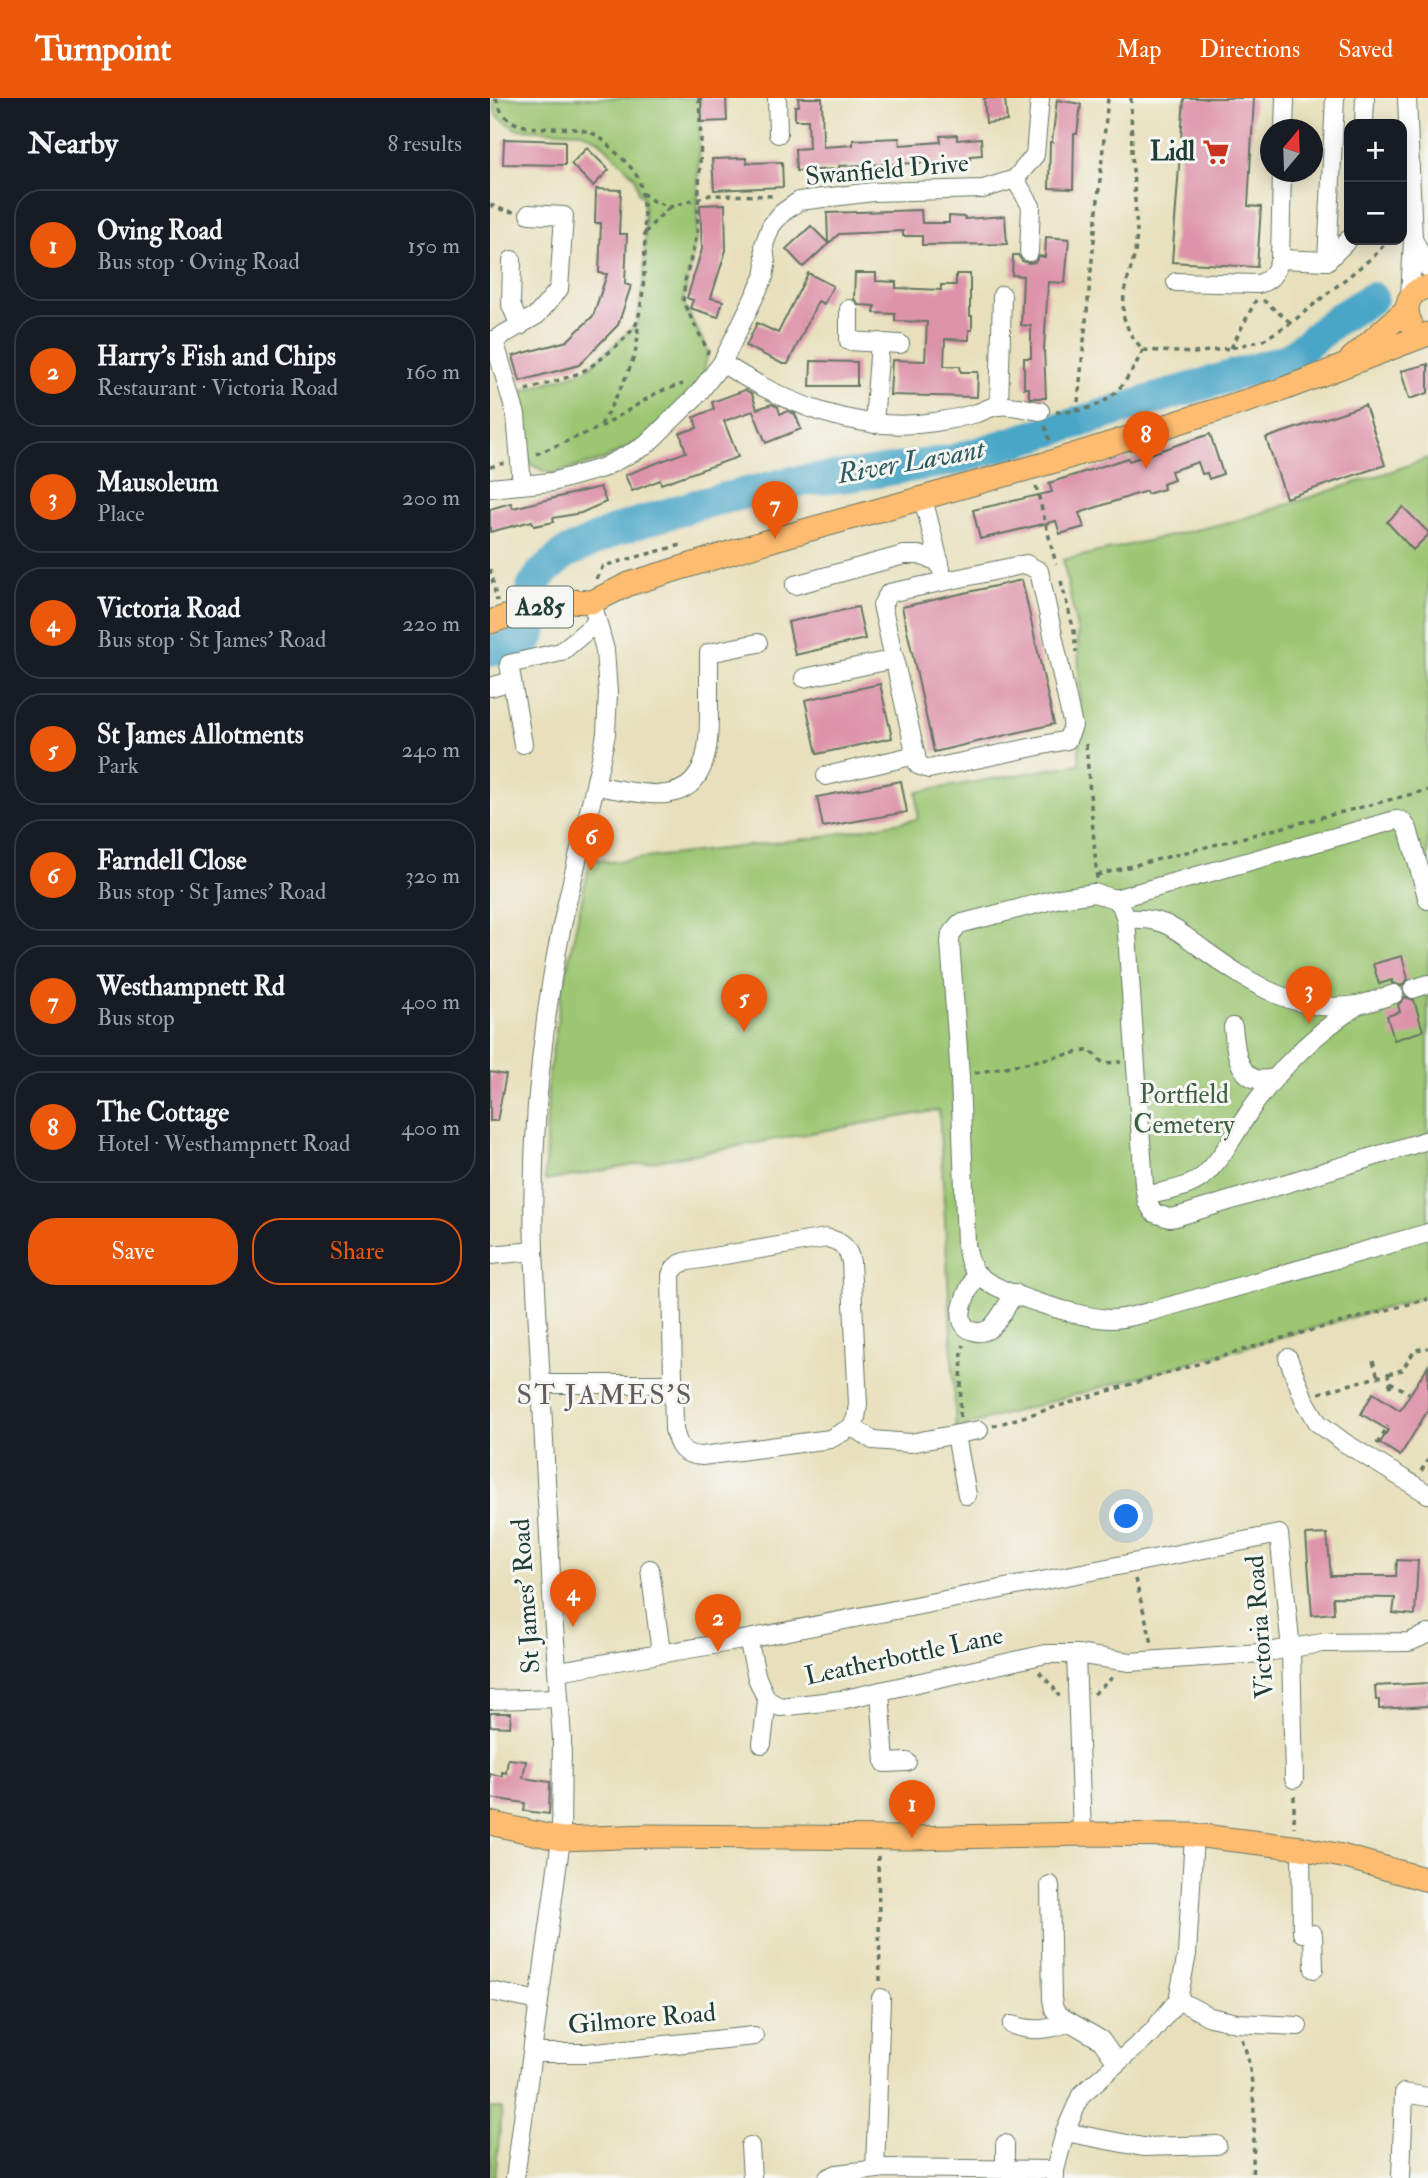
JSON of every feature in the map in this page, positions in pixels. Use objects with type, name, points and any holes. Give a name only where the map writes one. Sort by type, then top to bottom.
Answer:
[{"type":"main road","points":[[1415,298],[1408,318],[1414,327],[1428,333]]},
{"type":"main road","name":"A285","points":[[1342,367],[1415,298]]},
{"type":"main road","name":"A285","points":[[494,615],[567,601],[595,612],[629,584],[775,539],[1081,453],[1278,391],[1428,333]]},
{"type":"main road","points":[[490,1823],[561,1839],[650,1836],[877,1838],[1194,1835],[1298,1847],[1342,1856],[1428,1880]]},
{"type":"street","points":[[777,98],[778,134]]},
{"type":"street","points":[[1029,252],[1031,206],[1014,179],[1035,155],[1040,98]]},
{"type":"street","points":[[1284,119],[1285,98]]},
{"type":"street","points":[[1327,261],[1335,98]]},
{"type":"street","points":[[1364,119],[1365,98]]},
{"type":"street","points":[[1407,98],[1413,239],[1419,268],[1415,298]]},
{"type":"street","name":"Swanfield Drive","points":[[490,488],[552,482],[602,468],[645,446],[697,395],[764,277],[764,245],[771,226],[782,213],[799,201],[873,192],[983,189],[1014,179]]},
{"type":"street","points":[[1177,282],[1263,283],[1277,271],[1280,259],[1282,182]]},
{"type":"street","points":[[522,485],[516,415],[492,340],[537,315],[559,289],[564,216],[529,214]]},
{"type":"street","points":[[1280,259],[1327,261],[1344,244]]},
{"type":"street","points":[[512,260],[511,306],[520,326]]},
{"type":"street","points":[[999,406],[1002,295]]},
{"type":"street","points":[[849,309],[849,341],[900,344]]},
{"type":"street","points":[[874,424],[880,342]]},
{"type":"street","points":[[713,364],[792,401],[846,419],[874,424],[933,423],[999,406],[1040,411]]},
{"type":"street","points":[[923,498],[944,581]]},
{"type":"street","points":[[795,585],[904,555],[919,555],[940,562]]},
{"type":"street","points":[[1026,564],[1039,571],[1073,726],[1067,740],[929,769],[918,765],[895,659],[882,605],[890,593],[1026,564]]},
{"type":"street","points":[[523,744],[509,664],[561,652],[595,612]]},
{"type":"street","name":"St James' Road","points":[[515,2178],[561,1839],[562,1739],[540,1384],[532,1197],[537,1081],[551,982],[606,734],[608,693],[605,650],[595,612]]},
{"type":"street","points":[[596,786],[652,794],[666,794],[687,787],[701,772],[706,755],[709,733],[709,653],[758,643]]},
{"type":"street","points":[[804,678],[895,659]]},
{"type":"street","points":[[490,687],[512,681]]},
{"type":"street","points":[[826,776],[916,755]]},
{"type":"street","points":[[1115,899],[1396,820],[1402,821],[1408,829],[1428,900]]},
{"type":"street","points":[[1428,1140],[1176,1217],[1169,1218],[1154,1213],[1146,1196],[1126,919],[1121,905],[1115,899],[1084,893],[965,921],[955,928],[950,942],[960,1077],[966,1244],[971,1264],[976,1273],[984,1279],[1015,1293],[1083,1314],[1100,1318],[1123,1318],[1428,1233]]},
{"type":"street","points":[[1126,919],[1151,919],[1168,925],[1240,975],[1279,996],[1305,1004],[1357,1005],[1394,994]]},
{"type":"street","points":[[1146,1196],[1180,1188],[1201,1178],[1274,1079],[1312,1041],[1357,1005]]},
{"type":"street","points":[[1233,1027],[1237,1053],[1243,1069],[1255,1079],[1274,1079]]},
{"type":"street","points":[[825,1238],[845,1245],[851,1262],[858,1404],[852,1427],[830,1439],[702,1456],[691,1456],[681,1451],[674,1429],[672,1384],[673,1269],[689,1261],[825,1238]]},
{"type":"street","points":[[490,1255],[534,1251]]},
{"type":"street","points":[[976,1273],[961,1312],[962,1321],[972,1331],[982,1332],[992,1326],[1015,1293]]},
{"type":"street","points":[[1288,1358],[1304,1399],[1318,1423],[1428,1494]]},
{"type":"street","points":[[540,1384],[672,1384]]},
{"type":"street","points":[[852,1427],[873,1440],[889,1443],[910,1443],[979,1430]]},
{"type":"street","points":[[957,1434],[967,1495]]},
{"type":"street","name":"Victoria Road","points":[[558,1671],[748,1639],[1279,1534],[1292,1649],[1294,1779]]},
{"type":"street","points":[[650,1569],[661,1653]]},
{"type":"street","name":"Leatherbottle Lane","points":[[767,1700],[780,1707],[841,1700],[1046,1654],[1076,1654],[1130,1662],[1156,1661],[1292,1649],[1322,1643],[1409,1642],[1428,1634]]},
{"type":"street","points":[[748,1639],[757,1678],[767,1700],[762,1744]]},
{"type":"street","points":[[1076,1654],[1083,1834]]},
{"type":"street","points":[[880,1691],[885,1763],[907,1762]]},
{"type":"street","points":[[490,1700],[559,1698]]},
{"type":"street","points":[[828,2178],[837,2174],[880,2168],[1005,2169],[1055,2174],[1065,2132],[1082,2095],[1151,2033],[1178,2000],[1187,1954],[1194,1835]]},
{"type":"street","points":[[1298,1847],[1302,1933],[1313,1934],[1314,1969]]},
{"type":"street","points":[[1050,1885],[1054,2008],[1058,2015],[1101,2040],[1117,2063]]},
{"type":"street","points":[[490,1991],[539,2001]]},
{"type":"street","points":[[880,2168],[881,1998]]},
{"type":"street","points":[[1178,2000],[1210,2017],[1237,2024],[1298,2026]]},
{"type":"street","points":[[1012,2025],[1035,2031],[1070,2022]]},
{"type":"street","name":"Gilmore Road","points":[[533,2053],[586,2053],[754,2036]]},
{"type":"street","points":[[1401,2178],[1404,2093],[1428,2097]]},
{"type":"street","points":[[1065,2132],[1143,2147],[1217,2145]]},
{"type":"street","points":[[1005,2144],[1005,2169]]},
{"type":"street","points":[[750,2146],[752,2178]]},
{"type":"path","points":[[496,98],[504,117],[516,125],[583,130],[601,138],[637,177],[642,193],[645,233],[644,278],[637,324],[639,335],[634,357],[601,427]]},
{"type":"path","points":[[699,98],[701,139],[697,235],[685,281],[683,302],[713,364]]},
{"type":"path","points":[[1108,98],[1077,412],[1106,401],[1120,389],[1143,350]]},
{"type":"path","points":[[642,193],[653,201],[670,207]]},
{"type":"path","points":[[645,233],[670,207],[710,195],[784,196],[799,201]]},
{"type":"path","points":[[490,205],[506,211],[529,214]]},
{"type":"path","points":[[1231,348],[1258,296],[1291,323]]},
{"type":"path","points":[[511,396],[586,370],[637,324]]},
{"type":"path","points":[[490,467],[548,450],[601,427],[659,392],[691,381]]},
{"type":"path","points":[[1040,411],[1052,447]]},
{"type":"path","points":[[490,569],[494,615]]},
{"type":"path","points":[[1087,762],[1097,874],[1428,790]]},
{"type":"path","points":[[960,1077],[1090,1050],[1103,1063],[1136,1061]]},
{"type":"path","points":[[979,1430],[1283,1338],[1428,1299]]},
{"type":"path","points":[[957,1434],[962,1349],[972,1331]]},
{"type":"path","points":[[1304,1399],[1310,1395],[1402,1370],[1415,1350],[1428,1348]]},
{"type":"path","points":[[1373,1361],[1378,1377]]},
{"type":"path","points":[[1388,1374],[1391,1390]]},
{"type":"path","points":[[1390,1382],[1409,1393]]},
{"type":"path","points":[[1130,1564],[1156,1661]]},
{"type":"path","points":[[1024,1658],[1054,1688],[1056,1696],[1076,1702],[1130,1662]]},
{"type":"path","points":[[1294,1779],[1298,1847]]},
{"type":"path","points":[[877,1838],[881,1998]]},
{"type":"path","points":[[1237,2024],[1248,2054],[1256,2133],[1252,2178]]},
{"type":"green space","points":[[493,98],[700,98],[697,235],[683,302],[708,351],[702,382],[641,440],[603,460],[551,474],[530,464],[519,392],[586,370],[637,324],[644,278],[643,196],[639,194],[635,177],[599,140],[582,132],[516,129],[496,115]]},
{"type":"green space","name":"Portfield Cemetery","points":[[1428,458],[1428,1296],[956,1428],[939,1110],[545,1181],[548,1079],[563,985],[591,858],[610,862],[814,838],[918,819],[917,792],[1079,764],[1080,688],[1077,629],[1063,560],[1239,520]]},
{"type":"green space","points":[[490,2108],[502,2109],[495,2178],[490,2178]]},
{"type":"building","points":[[701,98],[726,98],[727,121],[702,122]]},
{"type":"building","points":[[798,98],[822,98],[823,147],[853,145],[853,140],[899,138],[900,145],[941,142],[940,136],[957,135],[957,140],[981,138],[982,155],[970,156],[970,161],[839,166],[839,169],[796,171],[795,149],[809,148],[808,120],[795,120]]},
{"type":"building","points":[[984,98],[1005,98],[1007,121],[986,123]]},
{"type":"building","name":"Lidl","points":[[1184,98],[1254,98],[1248,206],[1261,207],[1257,267],[1172,262]]},
{"type":"building","points":[[1057,100],[1081,104],[1077,134],[1074,134],[1073,189],[1049,188],[1050,142]]},
{"type":"building","points":[[504,139],[565,141],[565,165],[503,164]]},
{"type":"building","points":[[587,148],[609,170],[593,186],[571,164]]},
{"type":"building","points":[[746,158],[747,163],[782,162],[783,187],[714,190],[712,159]]},
{"type":"building","points":[[596,189],[621,190],[619,234],[627,234],[625,284],[631,286],[618,325],[579,365],[520,381],[513,356],[567,341],[593,316],[607,274],[599,273],[601,223],[595,223]]},
{"type":"building","points":[[725,204],[726,250],[711,298],[723,301],[718,317],[690,308],[693,300],[687,298],[702,249],[700,205]]},
{"type":"building","points":[[921,210],[922,223],[949,223],[949,216],[965,219],[1005,216],[1007,244],[922,245],[922,236],[903,236],[903,231],[839,234],[803,267],[786,249],[811,226],[828,243],[827,213]]},
{"type":"building","points":[[1046,237],[1069,239],[1065,283],[1048,282],[1044,349],[1046,398],[1031,398],[1029,388],[1024,388],[1024,358],[1031,358],[1031,326],[1021,325],[1023,276],[1012,275],[1013,255],[1018,255],[1022,261],[1028,263],[1035,262],[1039,256],[1045,257]]},
{"type":"building","points":[[808,273],[833,286],[824,304],[818,301],[788,364],[746,346],[757,323],[778,333]]},
{"type":"building","points":[[855,273],[876,273],[876,281],[896,282],[896,288],[941,290],[941,285],[956,285],[956,274],[970,274],[972,330],[969,330],[969,340],[945,339],[944,366],[960,366],[961,372],[978,372],[977,397],[890,395],[892,360],[925,361],[927,322],[895,321],[895,314],[874,313],[875,306],[859,305],[854,299]]},
{"type":"building","points":[[811,361],[857,362],[857,386],[810,386]]},
{"type":"building","points":[[1428,364],[1428,393],[1409,399],[1401,371]]},
{"type":"building","points":[[745,390],[752,394],[757,409],[772,404],[778,407],[780,414],[788,411],[795,414],[801,429],[766,443],[753,411],[724,421],[738,457],[661,484],[660,480],[632,491],[625,475],[686,452],[680,433],[697,428],[694,417],[714,409],[712,402]]},
{"type":"building","points":[[1365,405],[1385,465],[1286,498],[1266,438]]},
{"type":"building","points":[[1210,434],[1223,474],[1209,479],[1207,473],[1202,474],[1198,462],[1171,471],[1174,480],[1163,484],[1164,489],[1147,494],[1146,491],[1079,513],[1084,527],[1060,534],[1056,521],[980,539],[973,510],[1052,492],[1049,483],[1128,458],[1129,461]]},
{"type":"building","points":[[600,487],[606,502],[581,513],[553,518],[554,522],[534,526],[532,521],[490,532],[490,509],[511,503],[513,508]]},
{"type":"building","points":[[1403,507],[1428,532],[1413,550],[1387,522]]},
{"type":"building","points":[[1022,580],[1054,724],[934,752],[902,607]]},
{"type":"building","points":[[858,607],[865,639],[795,655],[788,622]]},
{"type":"building","points":[[880,684],[892,738],[817,754],[805,700]]},
{"type":"building","points":[[901,781],[907,812],[823,827],[817,797]]},
{"type":"building","points":[[1402,956],[1408,979],[1402,986],[1392,983],[1392,980],[1379,984],[1373,964]]},
{"type":"building","points":[[1405,997],[1414,1000],[1423,1031],[1394,1040],[1387,1016],[1400,1012],[1398,1005]]},
{"type":"building","points":[[490,1072],[506,1075],[497,1121],[490,1121]]},
{"type":"building","points":[[1428,1366],[1428,1410],[1400,1456],[1380,1443],[1388,1430],[1361,1414],[1373,1393],[1400,1410]]},
{"type":"building","points":[[1327,1534],[1331,1576],[1396,1576],[1397,1560],[1418,1561],[1415,1615],[1393,1613],[1395,1598],[1333,1597],[1334,1613],[1312,1615],[1306,1535]]},
{"type":"building","points":[[1428,1683],[1428,1706],[1379,1709],[1375,1686]]},
{"type":"building","points":[[490,1713],[511,1713],[510,1727],[490,1726]]},
{"type":"building","points":[[508,1759],[526,1761],[523,1778],[550,1782],[549,1814],[524,1811],[525,1803],[490,1798],[490,1774],[502,1776],[502,1772],[506,1773]]},
{"type":"waterway","name":"River Lavant","points":[[532,593],[532,588],[541,574],[564,554],[616,530],[696,505],[792,482],[954,460],[1290,358],[1336,320],[1372,298]]},
{"type":"waterway","name":"River Lavant","points":[[490,651],[527,641],[532,630]]},
{"type":"place","name":"Lidl","points":[[1216,152]]},
{"type":"place","name":"The Cottage","points":[[1146,469]]},
{"type":"place","name":"Westhampnett Rd","points":[[775,539]]},
{"type":"place","name":"Farndell Close","points":[[591,871]]},
{"type":"place","name":"Mausoleum","points":[[1309,1024]]},
{"type":"place","name":"St James Allotments","points":[[744,1032]]},
{"type":"place","name":"Victoria Road","points":[[573,1627]]},
{"type":"place","name":"Harry's Fish and Chips","points":[[718,1652]]},
{"type":"place","name":"Oving Road","points":[[912,1838]]},
{"type":"district","name":"ST JAMES'S","points":[[605,1395]]}]
